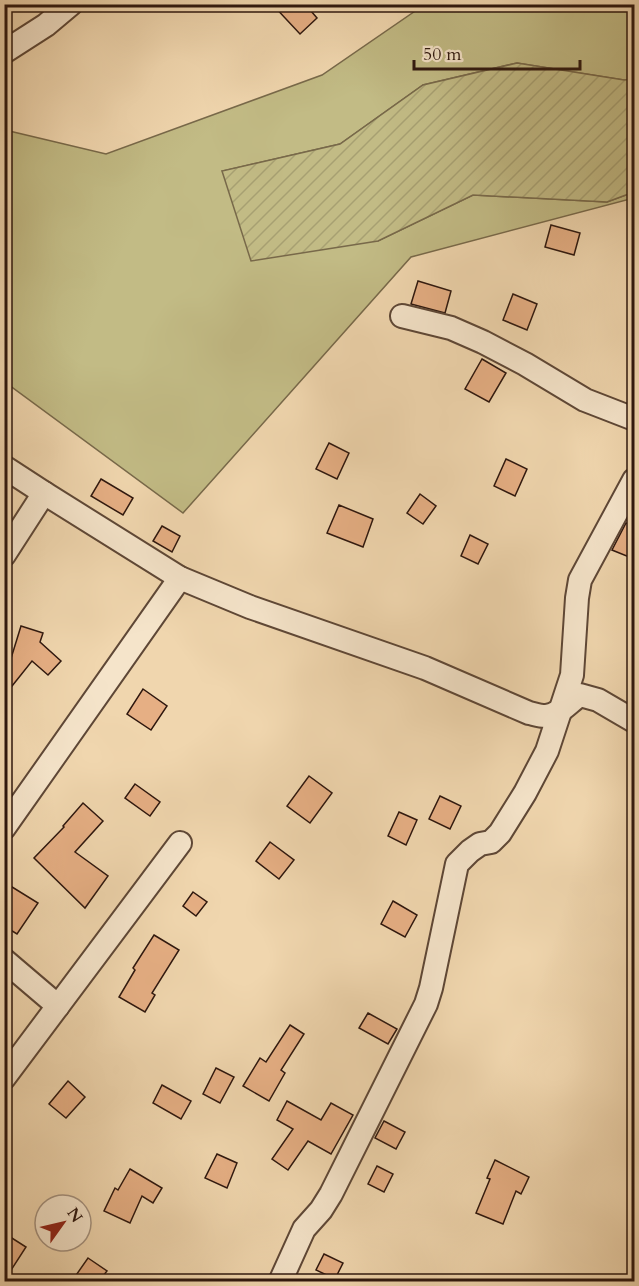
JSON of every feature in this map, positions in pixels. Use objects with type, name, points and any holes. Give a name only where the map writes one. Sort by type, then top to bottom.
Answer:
[{"type":"street","points":[[4,52],[46,25],[71,4]]},
{"type":"street","points":[[402,316],[451,328],[483,342],[585,400],[634,419]]},
{"type":"street","points":[[4,467],[180,578],[260,611],[425,668],[529,713],[547,716],[561,710],[580,695],[598,700],[634,721]]},
{"type":"street","points":[[279,1281],[304,1229],[332,1194],[426,1004],[457,864],[470,850],[480,844],[491,842],[500,833],[525,793],[547,750],[572,675],[580,580],[634,480]]},
{"type":"street","points":[[4,555],[44,493]]},
{"type":"street","points":[[4,828],[180,578]]},
{"type":"street","points":[[4,1078],[180,843]]},
{"type":"street","points":[[4,960],[58,1006]]},
{"type":"shaded area","points":[[592,4],[634,13],[634,79],[624,80],[517,63],[423,85],[340,144],[223,171],[378,241],[473,195],[607,202],[634,192],[634,198],[411,257],[183,513],[5,382],[5,130],[106,154],[322,75],[424,5]]},
{"type":"shaded area","points":[[517,63],[624,80],[634,79],[634,192],[607,202],[473,195],[378,241],[251,261],[222,171],[340,144],[423,85]]},
{"type":"building","points":[[272,4],[305,4],[317,18],[300,34]]},
{"type":"building","points":[[551,225],[580,233],[574,255],[545,247]]},
{"type":"building","points":[[418,281],[451,291],[445,313],[411,304]]},
{"type":"building","points":[[513,294],[537,304],[527,330],[503,320]]},
{"type":"building","points":[[482,359],[506,373],[489,402],[465,389]]},
{"type":"building","points":[[329,443],[349,453],[337,479],[316,469]]},
{"type":"building","points":[[506,459],[527,469],[515,496],[494,486]]},
{"type":"building","points":[[101,479],[133,498],[123,515],[91,496]]},
{"type":"building","points":[[420,494],[436,506],[423,524],[407,513]]},
{"type":"building","points":[[339,505],[373,519],[363,547],[327,533]]},
{"type":"building","points":[[626,523],[634,526],[634,559],[612,550]]},
{"type":"building","points":[[162,526],[180,536],[172,552],[153,541]]},
{"type":"building","points":[[470,535],[488,544],[478,564],[461,556]]},
{"type":"building","points":[[21,626],[43,633],[40,642],[61,661],[48,675],[32,661],[4,696],[4,681]]},
{"type":"building","points":[[143,689],[167,706],[151,730],[127,714]]},
{"type":"building","points":[[309,776],[332,793],[310,823],[287,806]]},
{"type":"building","points":[[135,784],[160,802],[150,816],[125,798]]},
{"type":"building","points":[[440,796],[461,806],[450,829],[429,819]]},
{"type":"building","points":[[83,803],[103,821],[75,852],[108,876],[85,908],[34,858]]},
{"type":"building","points":[[399,812],[417,820],[406,845],[388,836]]},
{"type":"building","points":[[270,842],[294,860],[279,879],[256,861]]},
{"type":"building","points":[[4,882],[38,903],[17,934],[4,926]]},
{"type":"building","points":[[193,892],[207,902],[196,916],[183,906]]},
{"type":"building","points":[[393,901],[417,915],[405,937],[381,924]]},
{"type":"building","points":[[154,935],[179,950],[152,993],[155,995],[145,1012],[119,997],[135,970],[133,968]]},
{"type":"building","points":[[368,1013],[397,1029],[388,1044],[359,1028]]},
{"type":"building","points":[[290,1025],[304,1034],[281,1070],[285,1073],[269,1101],[243,1086],[260,1058],[266,1062]]},
{"type":"building","points":[[216,1068],[234,1077],[220,1103],[203,1094]]},
{"type":"building","points":[[68,1081],[85,1097],[66,1118],[49,1104]]},
{"type":"building","points":[[162,1085],[191,1101],[181,1119],[153,1103]]},
{"type":"building","points":[[287,1101],[321,1120],[331,1103],[353,1115],[331,1154],[308,1141],[288,1170],[272,1159],[293,1129],[277,1120]]},
{"type":"building","points":[[384,1121],[405,1132],[396,1149],[375,1138]]},
{"type":"building","points":[[217,1154],[237,1163],[227,1188],[205,1178]]},
{"type":"building","points":[[495,1160],[529,1177],[521,1194],[516,1191],[503,1224],[476,1213]]},
{"type":"building","points":[[377,1166],[393,1174],[384,1192],[368,1184]]},
{"type":"building","points":[[130,1169],[162,1188],[153,1203],[142,1196],[130,1223],[104,1211],[115,1188],[118,1190]]},
{"type":"building","points":[[4,1233],[26,1247],[4,1281]]},
{"type":"building","points":[[324,1254],[343,1263],[335,1279],[316,1270]]},
{"type":"building","points":[[88,1258],[107,1271],[99,1281],[72,1281]]}]
